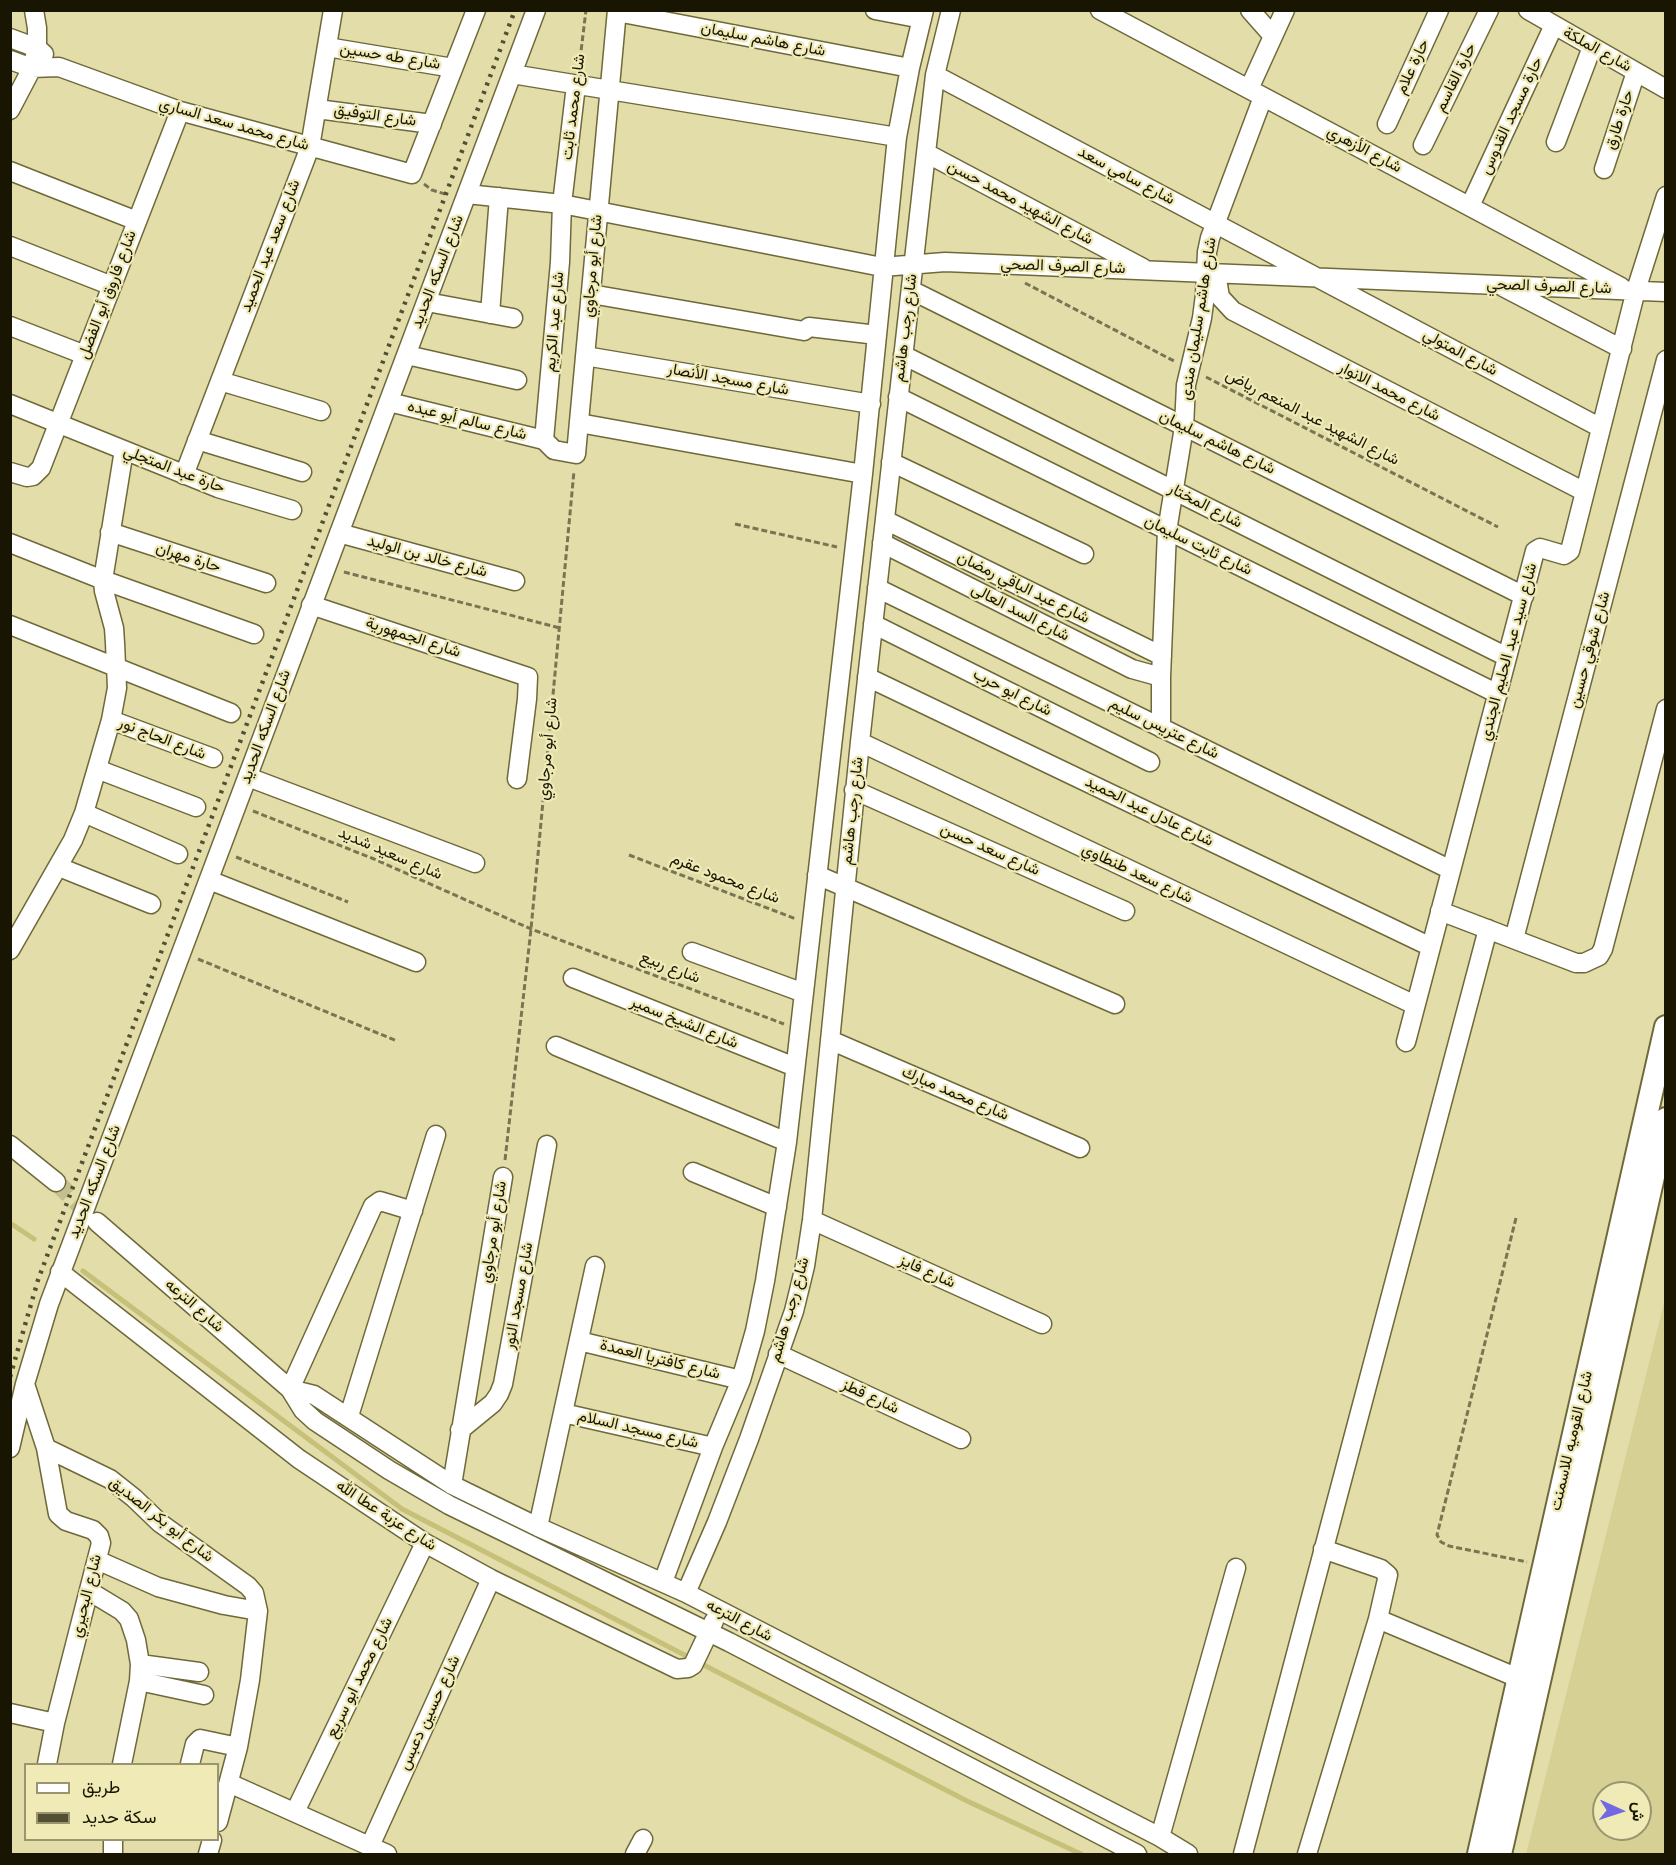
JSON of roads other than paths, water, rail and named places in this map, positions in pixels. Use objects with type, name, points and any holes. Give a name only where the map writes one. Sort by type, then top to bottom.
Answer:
[{"type":"main road","name":"شارع القوميه للاسمنت","points":[[1654,1148],[1665,1027]]},
{"type":"main road","name":"شارع القوميه للاسمنت","points":[[1500,1854],[1564,1519],[1654,1148],[1665,1119]]},
{"type":"main road","name":"شارع القوميه للاسمنت","points":[[1479,1854],[1543,1565],[1564,1519]]},
{"type":"street","points":[[10,110],[32,68],[37,48],[34,10]]},
{"type":"street","name":"شارع سعد عبد الحميد","points":[[184,475],[309,147],[333,10]]},
{"type":"street","points":[[432,124],[476,10]]},
{"type":"street","name":"شارع السكه الحديد","points":[[10,1448],[25,1384],[60,1272],[427,302],[459,195],[512,74],[536,10]]},
{"type":"street","points":[[874,10],[923,15]]},
{"type":"street","name":"شارع رجب هاشم","points":[[686,1593],[717,1522],[794,1311],[812,1220],[854,790],[910,290],[935,75],[951,10]]},
{"type":"street","name":"شارع الأزهري","points":[[1100,10],[1470,207],[1632,290]]},
{"type":"street","points":[[1250,10],[1273,36]]},
{"type":"street","name":"شارع هاشم سليمان مندى","points":[[1161,728],[1167,531],[1184,427],[1186,385],[1211,273],[1208,252],[1273,36],[1285,10]]},
{"type":"street","name":"حارة علام","points":[[1387,124],[1439,10]]},
{"type":"street","name":"حارة القاسم","points":[[1423,145],[1489,10]]},
{"type":"street","name":"شارع الملكة","points":[[1528,10],[1665,89]]},
{"type":"street","name":"شارع هاشم سليمان","points":[[617,11],[910,68]]},
{"type":"street","name":"شارع أبو مرجاوي","points":[[576,454],[617,11]]},
{"type":"street","name":"شارع رجب هاشم","points":[[663,1582],[713,1447],[741,1380],[757,1321],[777,1207],[787,1142],[871,404],[882,267],[897,137],[923,15]]},
{"type":"street","name":"حارة مسجد القدوس","points":[[1470,207],[1554,26]]},
{"type":"street","name":"شارع محمد سعد الساري","points":[[10,38],[37,48],[59,67],[180,111],[412,174],[432,124]]},
{"type":"street","name":"شارع طه حسين","points":[[327,47],[453,68]]},
{"type":"street","points":[[1556,142],[1592,47]]},
{"type":"street","name":"شارع محمد سعد الساري","points":[[10,60],[32,68],[59,67]]},
{"type":"street","name":"حارة طارق","points":[[1604,169],[1636,72]]},
{"type":"street","points":[[512,74],[897,137]]},
{"type":"street","name":"شارع سامي سعد","points":[[935,75],[1318,278]]},
{"type":"street","name":"شارع محمد ثابت","points":[[562,204],[576,85]]},
{"type":"street","name":"شارع التوفيق","points":[[317,109],[432,124]]},
{"type":"street","name":"شارع فاروق أبو الفضل","points":[[10,472],[22,476],[33,476],[40,468],[180,111]]},
{"type":"street","name":"شارع الشهيد محمد حسن","points":[[926,153],[1147,270]]},
{"type":"street","points":[[10,171],[137,221]]},
{"type":"street","name":"شارع الصرف الصحي","points":[[459,195],[562,204],[882,267],[945,262],[1665,292]]},
{"type":"street","name":"شارع سيد عبد الحليم الجندي","points":[[1406,1042],[1536,550],[1541,549],[1564,555],[1569,553],[1622,349],[1632,290],[1665,196]]},
{"type":"street","points":[[490,314],[499,198]]},
{"type":"street","name":"شارع عبد الكريم","points":[[544,440],[560,262],[562,204]]},
{"type":"street","points":[[10,246],[112,286]]},
{"type":"street","name":"شارع محمد الانوار","points":[[1211,273],[1224,303],[1239,314],[1585,492]]},
{"type":"street","name":"شارع المتولي","points":[[1318,278],[1601,428]]},
{"type":"street","points":[[1498,285],[1622,349]]},
{"type":"street","name":"شارع هاشم سليمان","points":[[910,290],[1524,596]]},
{"type":"street","points":[[591,294],[804,331],[809,327],[877,335]]},
{"type":"street","points":[[427,302],[513,318]]},
{"type":"street","points":[[10,326],[85,355]]},
{"type":"street","points":[[407,355],[517,380]]},
{"type":"street","name":"شارع المختار","points":[[903,355],[1508,657]]},
{"type":"street","name":"شارع مسجد الأنصار","points":[[585,356],[871,404]]},
{"type":"street","name":"شارع شوقي حسين","points":[[1514,939],[1665,360]]},
{"type":"street","points":[[220,381],[321,411]]},
{"type":"street","name":"شارع ثابت سليمان","points":[[898,398],[1498,693]]},
{"type":"street","name":"شارع سالم أبو عبده","points":[[389,402],[544,440],[554,450],[576,454]]},
{"type":"street","name":"حارة عبد المتجلي","points":[[10,404],[218,488],[292,510]]},
{"type":"street","points":[[579,423],[863,474]]},
{"type":"street","points":[[197,440],[302,472]]},
{"type":"street","points":[[10,950],[59,867],[84,813],[111,720],[117,688],[116,667],[114,628],[104,591],[104,580],[124,450]]},
{"type":"street","points":[[891,462],[1084,554]]},
{"type":"street","name":"شارع عبد الباقي رمضان","points":[[885,520],[1162,656]]},
{"type":"street","name":"حارة مهران","points":[[110,532],[266,583]]},
{"type":"street","name":"شارع خالد بن الوليد","points":[[339,533],[515,581]]},
{"type":"street","points":[[10,543],[104,580],[254,634]]},
{"type":"street","name":"شارع السد العالى","points":[[882,543],[1132,669],[1161,677]]},
{"type":"street","name":"شارع عتريس سليم","points":[[877,588],[1451,870]]},
{"type":"street","name":"شارع الجمهورية","points":[[311,605],[528,677],[516,779]]},
{"type":"street","name":"شارع ابو حرب","points":[[873,624],[1150,762]]},
{"type":"street","points":[[10,626],[231,713]]},
{"type":"street","name":"شارع عادل عبد الحميد","points":[[867,676],[1431,947]]},
{"type":"street","points":[[1440,911],[1576,963],[1584,963],[1599,956],[1603,949],[1665,709]]},
{"type":"street","name":"شارع الحاج نور","points":[[111,720],[213,758]]},
{"type":"street","name":"شارع سعد طنطاوي","points":[[860,742],[1415,1005]]},
{"type":"street","points":[[97,769],[196,807]]},
{"type":"street","points":[[248,777],[475,863]]},
{"type":"street","name":"شارع سعد حسن","points":[[854,790],[1125,910]]},
{"type":"street","points":[[84,813],[178,854]]},
{"type":"street","points":[[59,867],[151,904]]},
{"type":"street","points":[[817,876],[1115,1004]]},
{"type":"street","points":[[209,880],[416,962]]},
{"type":"street","points":[[1243,1854],[1488,929]]},
{"type":"street","points":[[692,952],[804,993]]},
{"type":"street","name":"شارع الشيخ سمير","points":[[573,978],[795,1067]]},
{"type":"street","name":"شارع محمد مبارك","points":[[830,1040],[1080,1148]]},
{"type":"street","points":[[556,1046],[787,1142]]},
{"type":"street","points":[[349,1416],[436,1135]]},
{"type":"street","points":[[10,1145],[56,1182]]},
{"type":"street","name":"شارع مسجد النور","points":[[460,1430],[493,1403],[503,1384],[547,1145]]},
{"type":"street","points":[[693,1172],[777,1207]]},
{"type":"street","name":"شارع أبو مرجاوي","points":[[452,1485],[503,1177]]},
{"type":"street","points":[[290,1389],[373,1206],[380,1201],[413,1211]]},
{"type":"street","name":"شارع فايز","points":[[812,1220],[1042,1324]]},
{"type":"street","name":"شارع الترعه","points":[[97,1222],[290,1389],[303,1410],[315,1421],[448,1506],[706,1638],[729,1642],[1137,1854]]},
{"type":"street","points":[[538,1527],[595,1266]]},
{"type":"street","name":"شارع عزبة عطا الله","points":[[60,1272],[285,1449],[425,1543],[491,1580],[677,1669],[693,1665],[718,1611]]},
{"type":"street","name":"شارع كافتريا العمدة","points":[[579,1341],[741,1380]]},
{"type":"street","name":"شارع قطز","points":[[748,1356],[776,1361],[961,1439]]},
{"type":"street","name":"شارع البحيري","points":[[25,1384],[46,1448],[58,1514],[66,1521],[93,1530],[99,1536],[101,1543],[55,1723],[47,1763]]},
{"type":"street","name":"شارع الترعه","points":[[290,1389],[314,1395],[452,1485],[538,1527],[686,1593],[1160,1837],[1188,1854]]},
{"type":"street","name":"شارع مسجد السلام","points":[[563,1413],[713,1447]]},
{"type":"street","name":"شارع أبو بكر الصديق","points":[[46,1448],[110,1479],[123,1488],[160,1523],[248,1586],[254,1593],[258,1611]]},
{"type":"street","name":"شارع محمد ابو سريع","points":[[296,1812],[425,1543]]},
{"type":"street","points":[[1307,1854],[1387,1587],[1387,1572],[1323,1548]]},
{"type":"street","points":[[97,1560],[169,1590],[224,1605],[258,1611],[250,1680],[238,1747],[224,1788],[219,1816]]},
{"type":"street","points":[[1160,1837],[1236,1568]]},
{"type":"street","name":"شارع حسين دعبس","points":[[370,1846],[491,1580]]},
{"type":"street","points":[[88,1591],[122,1611],[129,1619],[136,1640],[139,1672],[126,1763]]},
{"type":"street","points":[[1378,1619],[1518,1678]]},
{"type":"street","points":[[139,1672],[198,1672]]},
{"type":"street","points":[[139,1672],[204,1695]]},
{"type":"street","points":[[10,1713],[55,1723]]},
{"type":"street","points":[[190,1763],[195,1743],[200,1739],[238,1747]]},
{"type":"street","points":[[224,1788],[296,1812],[387,1854]]},
{"type":"waterway","points":[[10,1223],[34,1239]]},
{"type":"waterway","points":[[83,1271],[402,1509],[967,1801],[1081,1854]]},
{"type":"tunnel","points":[[56,1182],[94,1219]]},
{"type":"railway","points":[[10,1377],[38,1280],[515,10]]}]
